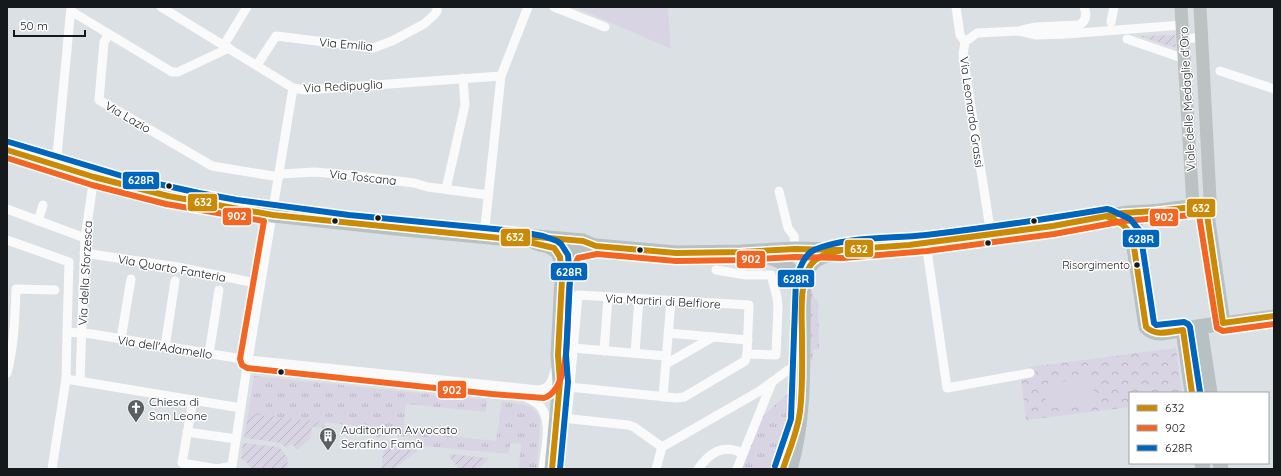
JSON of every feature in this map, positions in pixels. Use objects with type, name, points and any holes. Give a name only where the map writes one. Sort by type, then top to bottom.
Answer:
[{"type":"main road","name":"Viale delle Medaglie d'Oro","points":[[1181,7],[1197,202],[1210,199],[1200,7]]},
{"type":"main road","points":[[7,150],[94,177],[168,196],[273,215],[484,236],[513,238],[537,237],[583,241],[596,246],[676,253],[742,252],[796,248],[842,250],[926,243],[1108,217],[1116,214],[1137,211],[1147,212],[1197,202],[1230,322]]},
{"type":"main road","points":[[1147,212],[1136,220],[1132,234],[1146,327],[1150,331],[1155,333],[1183,330],[1274,316]]},
{"type":"main road","points":[[1108,217],[1125,225],[1132,234]]},
{"type":"main road","points":[[513,238],[554,248],[560,257],[562,279],[558,356],[562,418],[552,469]]},
{"type":"main road","points":[[562,279],[568,258],[573,251],[596,246]]},
{"type":"main road","points":[[790,469],[794,454],[802,394],[804,280],[810,265],[817,258],[842,250]]},
{"type":"main road","points":[[742,252],[775,258],[791,270],[796,280],[803,316]]},
{"type":"main road","points":[[1200,327],[1210,392]]},
{"type":"main road","points":[[1183,330],[1192,392]]},
{"type":"main road","points":[[783,469],[799,421]]},
{"type":"street","name":"Via Redipuglia","points":[[161,7],[293,88],[305,90],[500,76]]},
{"type":"street","points":[[56,166],[71,9],[172,72],[178,72],[227,47],[247,7]]},
{"type":"street","name":"Via Emilia","points":[[257,65],[276,36],[373,48],[392,41],[424,24],[434,15],[437,11],[437,7]]},
{"type":"street","points":[[484,236],[500,76],[528,7]]},
{"type":"street","points":[[554,7],[604,27]]},
{"type":"street","points":[[956,7],[960,35],[965,42]]},
{"type":"street","points":[[1111,22],[1114,7]]},
{"type":"street","points":[[1019,31],[1036,27],[1080,25],[1085,20],[1085,10]]},
{"type":"street","name":"Via Leonardo Grassi","points":[[991,234],[964,62],[963,54],[965,42],[977,33],[1019,31],[1036,35],[1066,34],[1182,25]]},
{"type":"street","name":"Via Lazio","points":[[109,34],[104,42],[99,100],[212,166],[279,175]]},
{"type":"street","points":[[1184,39],[1202,37]]},
{"type":"street","points":[[1127,39],[1186,59]]},
{"type":"street","points":[[1220,71],[1274,90]]},
{"type":"street","points":[[446,189],[464,105],[463,78]]},
{"type":"street","points":[[193,400],[182,463],[217,469],[232,466],[260,284],[273,215],[293,88]]},
{"type":"street","name":"Via Toscana","points":[[279,175],[315,172],[414,183],[488,195]]},
{"type":"street","name":"Via della Sforzesca","points":[[7,240],[69,262],[67,332],[81,333],[85,238],[94,177]]},
{"type":"street","points":[[779,191],[788,228],[794,236],[796,248]]},
{"type":"street","points":[[38,221],[43,205]]},
{"type":"street","points":[[7,209],[85,238]]},
{"type":"street","points":[[926,243],[947,388],[1030,373]]},
{"type":"street","name":"Via Quarto Fanteria","points":[[84,253],[178,267],[260,284]]},
{"type":"street","points":[[716,270],[746,275],[771,275],[778,307],[776,355],[747,354]]},
{"type":"street","points":[[121,339],[131,279]]},
{"type":"street","points":[[165,346],[175,281]]},
{"type":"street","points":[[7,373],[14,334],[16,289],[55,290]]},
{"type":"street","points":[[209,354],[219,290]]},
{"type":"street","name":"Via Martiri di Belfiore","points":[[573,348],[578,295],[608,298],[749,305],[748,340]]},
{"type":"street","points":[[604,351],[608,298]]},
{"type":"street","points":[[635,353],[639,299]]},
{"type":"street","points":[[663,397],[671,301]]},
{"type":"street","points":[[52,469],[66,379],[67,332]]},
{"type":"street","points":[[80,381],[81,333]]},
{"type":"street","name":"Via dell'Adamello","points":[[81,333],[248,360],[493,386]]},
{"type":"street","points":[[569,387],[676,398],[688,395],[745,361],[748,340],[668,333]]},
{"type":"street","points":[[662,447],[634,427],[628,425],[562,418],[569,387],[573,348],[635,353],[666,360],[713,337]]},
{"type":"street","points":[[493,386],[543,390],[552,382],[558,356]]},
{"type":"street","points":[[657,469],[662,447],[752,396],[788,370]]},
{"type":"street","points":[[66,379],[241,408]]},
{"type":"street","points":[[737,469],[742,453],[772,382]]},
{"type":"street","points":[[493,386],[529,399],[540,406],[546,414],[547,426],[543,469]]},
{"type":"street","points":[[187,432],[236,440]]},
{"type":"street","points":[[698,469],[709,455],[724,449],[730,449],[742,453]]},
{"type":"green space","points":[[575,7],[668,7],[671,49]]},
{"type":"green space","points":[[1175,35],[1176,48],[1139,36]]},
{"type":"green space","points":[[811,291],[813,291],[813,296],[818,302],[819,349],[813,349],[813,360],[808,360]]},
{"type":"green space","points":[[1176,348],[1182,392],[1129,392],[1129,407],[1026,420],[1021,377],[1030,376],[1029,367]]},
{"type":"green space","points":[[254,376],[487,400],[486,412],[406,404],[403,431],[496,441],[502,401],[525,405],[530,407],[538,414],[540,420],[537,469],[519,469],[521,444],[510,443],[509,454],[423,446],[424,439],[386,434],[385,437],[376,437],[378,428],[248,414]]},
{"type":"green space","points":[[1092,378],[1096,403],[1047,409],[1043,384]]},
{"type":"green space","points":[[792,390],[796,390],[794,410],[785,450],[778,469],[741,469],[761,418]]},
{"type":"green space","points":[[248,414],[325,422],[324,428],[312,427],[310,439],[297,450],[292,444],[286,448],[281,443],[244,438]]},
{"type":"green space","points":[[243,443],[279,447],[288,458],[287,469],[251,469],[241,458]]},
{"type":"green space","points":[[384,445],[417,448],[417,451],[394,469],[381,469]]},
{"type":"green space","points":[[449,454],[488,458],[488,460],[478,469],[459,469]]},
{"type":"transit line","name":"628R","points":[[9,142],[122,176],[237,200],[349,215],[516,231],[543,236],[557,241],[561,244],[568,255],[570,279],[566,355],[568,382],[560,469]]},
{"type":"transit line","name":"632","points":[[7,150],[94,177],[168,196],[273,215],[500,238],[537,237],[583,241],[596,246],[676,253],[742,252],[795,249],[842,250],[909,245],[1053,226],[1123,213],[1184,208],[1206,208],[1223,323],[1274,316]]},
{"type":"transit line","name":"902","points":[[7,158],[92,185],[166,204],[264,221],[240,359],[242,365],[247,368],[492,394],[544,398],[554,391],[565,364],[570,281],[578,258],[597,254],[676,261],[742,260],[795,257],[843,258],[927,251],[1054,234],[1124,221],[1192,215],[1199,215],[1217,328],[1223,331],[1274,324]]},
{"type":"transit line","name":"628R","points":[[775,466],[791,419],[796,278],[803,262],[811,252],[840,242],[926,235],[1107,209],[1111,210],[1130,219],[1140,231],[1154,323],[1156,325],[1184,322],[1190,327],[1200,392]]},
{"type":"transit line","name":"632","points":[[1108,217],[1122,224],[1132,234],[1146,327],[1159,333],[1183,330],[1192,392]]},
{"type":"transit line","name":"632","points":[[520,240],[554,248],[560,257],[562,279],[558,355],[560,382],[552,469]]},
{"type":"transit line","name":"632","points":[[783,469],[795,433],[800,411],[802,393],[802,301],[806,273],[816,259],[842,250]]},
{"type":"place","name":"Risorgimento","points":[[1137,265]]},
{"type":"place","name":"Chiesa di San Leone","points":[[136,423]]},
{"type":"place","name":"Auditorium Avvocato Serafino Famà","points":[[328,451]]}]
